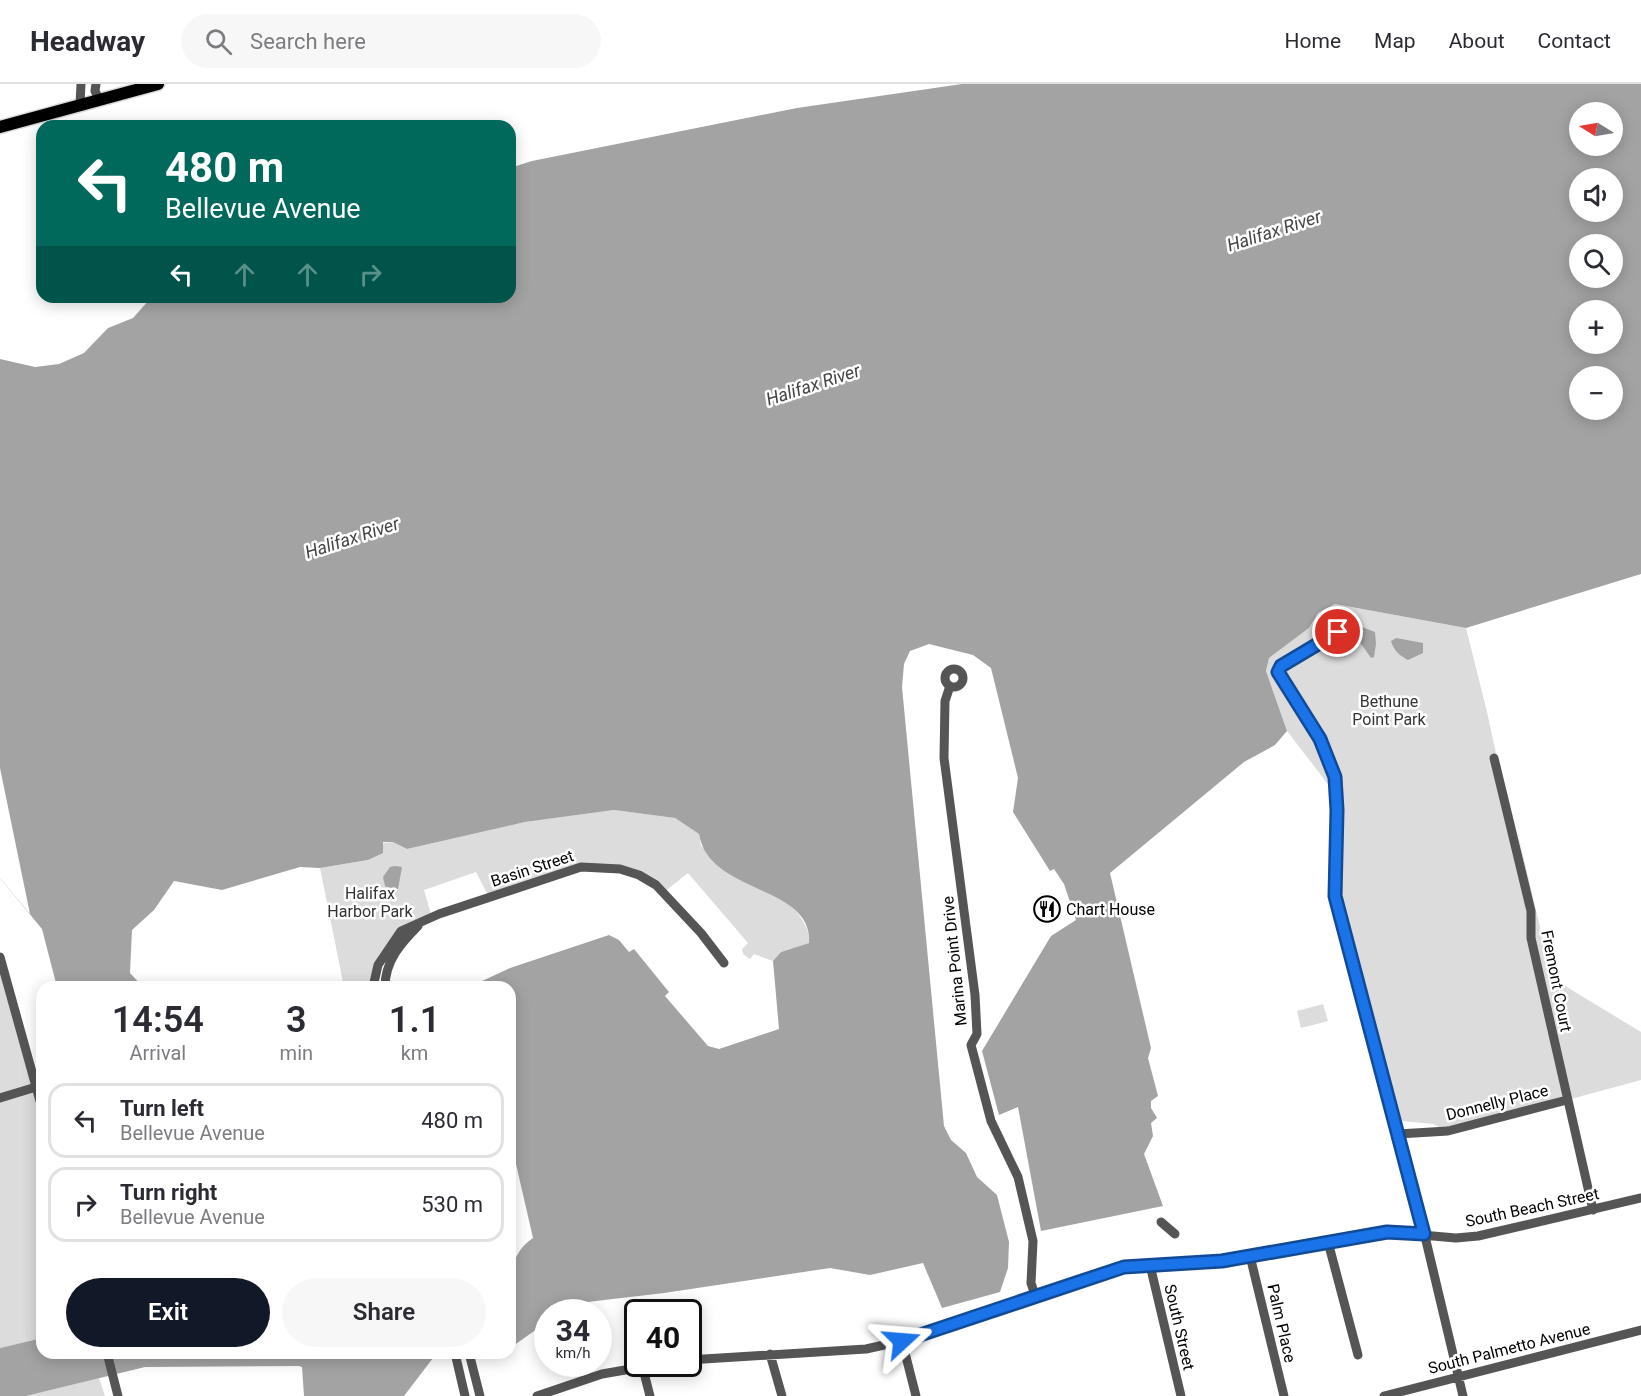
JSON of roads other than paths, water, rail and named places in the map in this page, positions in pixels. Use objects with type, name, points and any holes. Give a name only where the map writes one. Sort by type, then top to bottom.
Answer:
[{"type":"main road","points":[[0,127],[158,84]]},
{"type":"street","points":[[80,104],[81,84]]},
{"type":"street","points":[[96,84],[95,92],[99,99]]},
{"type":"street","points":[[1338,632],[1281,666],[1278,672],[1320,739],[1335,777],[1337,810],[1335,896],[1424,1234],[1463,1396]]},
{"type":"street","name":"Marina Point Drive","points":[[950,686],[945,700],[944,758],[975,995],[976,1034],[971,1045],[991,1121],[1018,1177],[1033,1241],[1031,1283],[1035,1295]]},
{"type":"street","name":"Fremont Court","points":[[1494,759],[1531,911],[1531,938],[1593,1210]]},
{"type":"street","name":"Basin Street","points":[[374,981],[378,965],[401,931],[581,867],[620,869],[639,874],[656,885],[701,933],[724,963]]},
{"type":"street","name":"Basin Street","points":[[385,981],[395,952],[422,922]]},
{"type":"street","points":[[0,957],[36,1087],[0,1098]]},
{"type":"street","name":"Donnelly Place","points":[[1398,1134],[1457,1129],[1567,1100]]},
{"type":"street","name":"South Beach Street","points":[[702,1359],[866,1348],[902,1341],[1124,1267],[1250,1256],[1387,1232],[1456,1238],[1478,1236],[1641,1198]]},
{"type":"street","points":[[1161,1222],[1175,1234]]},
{"type":"street","points":[[1328,1242],[1358,1355]]},
{"type":"street","name":"Palm Place","points":[[1250,1256],[1284,1396]]},
{"type":"street","name":"South Street","points":[[1150,1265],[1181,1396]]},
{"type":"street","name":"South Palmetto Avenue","points":[[1384,1396],[1458,1375],[1641,1330]]},
{"type":"street","points":[[902,1341],[916,1396]]},
{"type":"street","points":[[770,1354],[782,1396]]},
{"type":"street","points":[[109,1359],[118,1396]]},
{"type":"street","points":[[456,1359],[465,1396]]},
{"type":"street","points":[[471,1359],[480,1396]]},
{"type":"street","points":[[537,1396],[624,1369]]},
{"type":"street","points":[[645,1377],[650,1396]]},
{"type":"water","name":"Halifax River","points":[[962,84],[1641,84],[1641,574],[1466,628],[1335,604],[1318,613],[1309,628],[1269,658],[1266,671],[1287,731],[1275,745],[1244,762],[1110,873],[1151,1048],[1148,1058],[1158,1096],[1151,1101],[1151,1108],[1157,1118],[1151,1123],[1153,1136],[1144,1154],[1163,1206],[1041,1231],[1018,1107],[999,1115],[982,1051],[1051,936],[1076,920],[1064,884],[1054,869],[1050,871],[1013,812],[1018,778],[991,668],[973,655],[929,644],[910,651],[904,664],[902,687],[944,1126],[951,1140],[966,1153],[977,1177],[997,1195],[1009,1242],[1008,1268],[1000,1292],[942,1308],[923,1263],[870,1275],[830,1268],[612,1299],[534,1299],[534,1331],[516,1344],[516,1258],[522,1248],[533,1238],[516,1164],[516,981],[482,981],[510,968],[609,935],[619,940],[629,952],[634,949],[669,992],[665,996],[708,1046],[719,1049],[779,1029],[773,961],[781,952],[809,943],[806,924],[795,910],[721,868],[707,854],[699,834],[675,818],[614,810],[525,822],[407,849],[393,842],[383,842],[383,853],[368,860],[320,868],[300,867],[222,890],[174,881],[154,910],[132,930],[130,973],[137,981],[55,981],[42,929],[0,878],[0,359],[35,367],[59,364],[84,353],[108,328],[133,318],[146,303],[516,303],[516,166],[797,108]]},
{"type":"water","points":[[1362,627],[1375,632],[1374,657],[1371,658],[1352,631],[1353,628]]},
{"type":"water","points":[[1396,638],[1423,643],[1423,653],[1408,660],[1394,647],[1391,641]]},
{"type":"water","points":[[390,867],[402,867],[398,889],[392,890],[385,886],[383,877]]},
{"type":"water","points":[[36,1339],[36,1359],[432,1359],[404,1396],[304,1396],[302,1367],[299,1366],[145,1367],[26,1396],[0,1396],[0,1348]]},
{"type":"place","name":"Chart House","points":[[1047,909]]},
{"type":"park label","name":"Bethune Point Park","points":[[1389,710]]},
{"type":"park label","name":"Halifax Harbor Park","points":[[370,902]]}]
